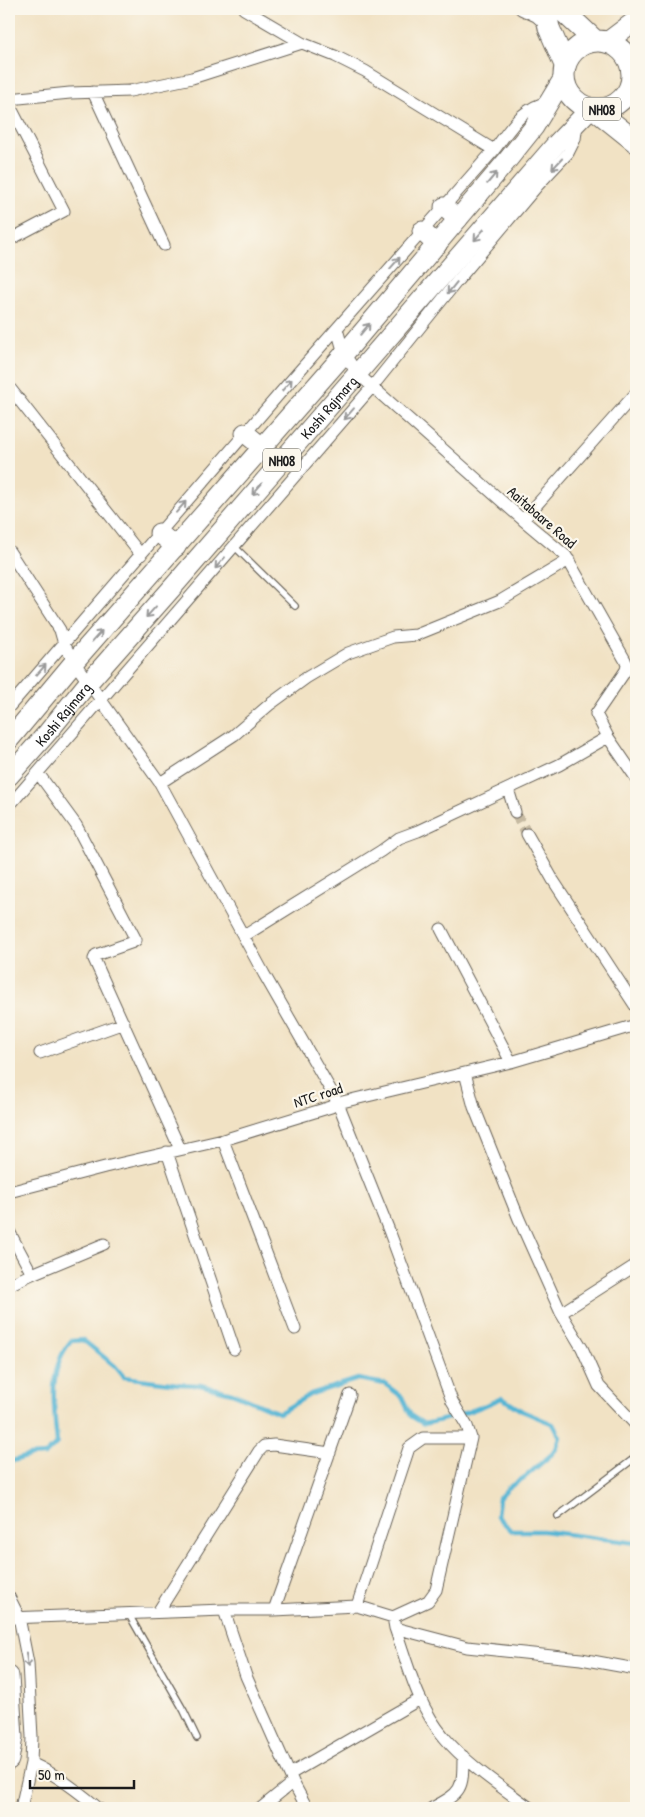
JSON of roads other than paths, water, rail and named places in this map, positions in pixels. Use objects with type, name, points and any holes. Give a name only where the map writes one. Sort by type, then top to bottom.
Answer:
[{"type":"highway","points":[[567,12],[600,41]]},
{"type":"highway","points":[[547,18],[564,72]]},
{"type":"highway","name":"NH08","points":[[600,41],[619,48],[624,53],[628,58],[634,76],[625,96],[615,105],[588,114],[568,92],[564,72],[570,53],[581,45],[600,41]]},
{"type":"highway","points":[[588,114],[635,143]]},
{"type":"main road","name":"NH08","points":[[600,41],[636,20]]},
{"type":"main road","name":"Koshi Rajmarg","points":[[9,740],[74,662],[437,245],[534,128],[564,72]]},
{"type":"main road","name":"Koshi Rajmarg","points":[[9,776],[556,144],[588,114]]},
{"type":"main road","points":[[444,207],[458,219]]},
{"type":"main road","points":[[422,231],[437,245]]},
{"type":"main road","points":[[245,433],[262,447]]},
{"type":"main road","points":[[159,533],[176,547]]},
{"type":"main road","points":[[9,1676],[13,1737],[9,1760]]},
{"type":"street","points":[[244,9],[302,43],[336,56],[365,72],[494,150]]},
{"type":"street","points":[[521,9],[536,16],[547,18]]},
{"type":"street","points":[[9,99],[130,91],[192,78],[302,43]]},
{"type":"street","points":[[93,92],[164,245]]},
{"type":"street","points":[[9,705],[527,111],[536,105],[550,101]]},
{"type":"street","points":[[9,104],[64,211],[9,240]]},
{"type":"street","points":[[9,806],[372,387],[464,272],[538,185],[568,153],[588,114]]},
{"type":"street","name":"Aaitabaare Road","points":[[337,329],[344,354],[358,374],[569,560],[627,665],[626,670],[596,714],[608,737],[636,778]]},
{"type":"street","points":[[9,386],[140,555]]},
{"type":"street","points":[[523,520],[636,392]]},
{"type":"street","points":[[9,551],[60,630],[64,644],[74,662],[160,783],[264,974],[338,1103],[390,1233],[452,1401],[467,1426],[471,1438],[436,1590],[428,1601],[394,1623]]},
{"type":"street","points":[[160,783],[234,735],[269,705],[306,678],[348,653],[393,636],[416,635],[500,601],[569,560]]},
{"type":"street","points":[[244,936],[399,838],[418,831],[559,765],[608,737]]},
{"type":"street","points":[[38,773],[76,825],[136,940],[96,955],[94,958],[180,1149]]},
{"type":"street","points":[[508,789],[515,812]]},
{"type":"street","points":[[527,834],[553,880],[636,1007]]},
{"type":"street","points":[[441,929],[511,1062]]},
{"type":"street","points":[[40,1053],[124,1023]]},
{"type":"street","name":"NTC road","points":[[9,1192],[167,1152],[223,1140],[331,1107],[338,1103],[511,1062],[636,1025]]},
{"type":"street","points":[[465,1073],[474,1108],[519,1219],[561,1313],[582,1348],[599,1386],[636,1425]]},
{"type":"street","points":[[223,1140],[294,1329]]},
{"type":"street","points":[[167,1152],[234,1349]]},
{"type":"street","points":[[9,1231],[32,1274]]},
{"type":"street","points":[[9,1285],[104,1244]]},
{"type":"street","points":[[561,1313],[636,1265]]},
{"type":"street","points":[[274,1610],[350,1395]]},
{"type":"street","points":[[357,1606],[409,1448],[413,1443],[423,1438],[471,1438]]},
{"type":"street","points":[[158,1612],[259,1451],[264,1446],[274,1445],[330,1453]]},
{"type":"street","points":[[9,1597],[28,1663],[32,1737],[31,1763],[21,1808]]},
{"type":"street","points":[[14,1617],[357,1606],[394,1623],[467,1647],[581,1659],[636,1669]]},
{"type":"street","points":[[224,1610],[246,1676],[307,1808]]},
{"type":"street","points":[[394,1623],[420,1699],[443,1737],[463,1756],[530,1808]]},
{"type":"street","points":[[261,1808],[292,1778],[420,1699]]},
{"type":"street","points":[[432,1808],[451,1798],[460,1789],[463,1774],[463,1756]]},
{"type":"street","points":[[31,1763],[48,1771],[81,1793],[98,1808]]},
{"type":"lane","points":[[234,547],[295,606]]},
{"type":"lane","points":[[558,1516],[636,1457]]},
{"type":"lane","points":[[128,1613],[184,1711],[197,1738]]},
{"type":"waterway","points":[[9,1462],[29,1456],[45,1455],[57,1443],[54,1390],[58,1364],[63,1352],[71,1341],[83,1340],[115,1366],[124,1377],[200,1385],[232,1393],[279,1413],[311,1394],[358,1379],[385,1384],[402,1397],[411,1416],[424,1424],[463,1414],[502,1398],[522,1411],[553,1424],[560,1437],[552,1454],[525,1477],[508,1488],[499,1498],[497,1516],[512,1531],[543,1531],[636,1543]]},
{"type":"tunnel","points":[[515,812],[527,834]]}]
